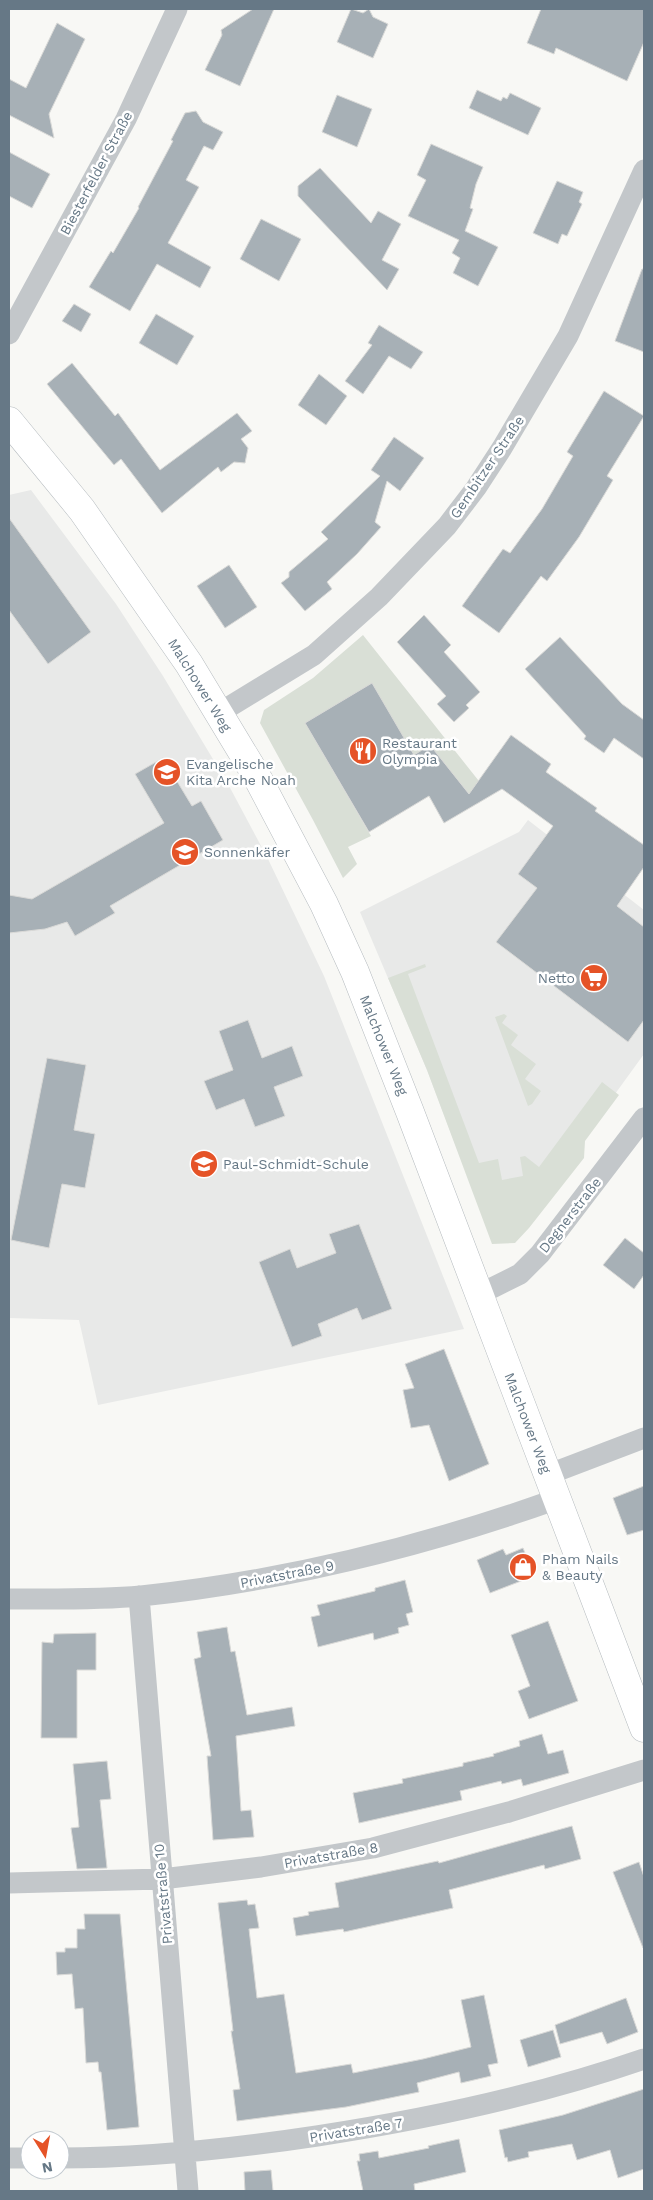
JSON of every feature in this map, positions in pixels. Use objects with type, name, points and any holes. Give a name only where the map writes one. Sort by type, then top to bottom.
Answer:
[{"type":"street","name":"Biesterfelder Straße","points":[[9,334],[126,118],[177,9]]},
{"type":"street","name":"Gembitzer Straße","points":[[219,713],[314,655],[379,597],[447,526],[476,488],[502,448],[568,336],[644,170]]},
{"type":"street","name":"Malchower Weg","points":[[9,421],[82,510],[152,608],[219,713],[280,818],[324,904],[355,972],[480,1294],[644,1728]]},
{"type":"street","name":"Degnerstraße","points":[[480,1294],[520,1274],[540,1254],[644,1118]]},
{"type":"street","name":"Privatstraße 9","points":[[9,1599],[139,1596],[213,1588],[321,1568],[428,1541],[523,1512],[552,1487],[644,1438]]},
{"type":"street","name":"Privatstraße 10","points":[[139,1596],[188,2191]]},
{"type":"street","name":"Privatstraße 8","points":[[9,1883],[162,1879],[261,1867],[373,1848],[518,1809],[644,1770]]},
{"type":"street","name":"Privatstraße 7","points":[[70,2158],[185,2153],[286,2141],[440,2115],[520,2097],[644,2059]]},
{"type":"shaded area","name":"Paul-Schmidt-Schule","points":[[31,490],[116,604],[163,676],[228,784],[268,859],[324,976],[464,1329],[98,1405],[79,1320],[9,1318],[9,495]]},
{"type":"shaded area","points":[[363,635],[490,795],[477,804],[430,745],[414,755],[371,684],[305,723],[371,836],[348,847],[357,864],[343,878],[260,723],[264,710],[313,678]]},
{"type":"shaded area","points":[[528,820],[644,910],[644,1054],[557,1174],[503,1198],[462,1162],[427,1070],[360,912],[519,832]]},
{"type":"shaded area","points":[[425,964],[426,967],[408,974],[479,1163],[498,1159],[502,1180],[523,1176],[520,1157],[525,1156],[539,1167],[602,1082],[619,1095],[585,1141],[584,1158],[515,1243],[492,1244],[427,1070],[388,978]]},
{"type":"shaded area","points":[[504,1014],[507,1016],[502,1023],[518,1035],[511,1045],[536,1064],[525,1079],[541,1091],[532,1104],[528,1106],[495,1017]]},
{"type":"building","points":[[253,9],[274,9],[240,86],[205,70],[222,35],[221,30]]},
{"type":"building","points":[[351,9],[363,13],[369,9],[373,17],[388,24],[373,58],[337,42]]},
{"type":"building","points":[[541,9],[644,9],[644,42],[627,81],[556,48],[554,54],[527,43]]},
{"type":"building","points":[[57,23],[85,39],[49,114],[54,138],[9,115],[9,79],[26,88]]},
{"type":"building","points":[[477,90],[501,101],[503,97],[507,99],[510,93],[541,108],[528,135],[469,108]]},
{"type":"building","points":[[337,95],[372,109],[357,147],[322,132]]},
{"type":"building","points":[[196,111],[203,122],[223,132],[213,150],[204,146],[186,180],[199,187],[168,243],[211,267],[200,288],[157,264],[130,311],[89,287],[111,251],[113,253],[139,208],[185,113]]},
{"type":"building","points":[[431,144],[483,167],[476,184],[470,208],[473,209],[465,231],[498,247],[478,286],[453,273],[460,258],[452,253],[459,240],[408,216],[426,180],[417,175]]},
{"type":"building","points":[[9,152],[50,174],[32,208],[9,196]]},
{"type":"building","points":[[320,168],[371,223],[378,211],[401,224],[382,260],[399,269],[387,290],[298,196],[298,186]]},
{"type":"building","points":[[557,181],[583,192],[579,202],[582,204],[567,236],[562,234],[558,244],[533,233]]},
{"type":"building","points":[[261,219],[301,239],[279,281],[240,259]]},
{"type":"building","points":[[642,269],[644,269],[644,352],[615,341]]},
{"type":"building","points":[[74,304],[91,314],[81,332],[62,321]]},
{"type":"building","points":[[156,314],[194,336],[177,365],[139,343]]},
{"type":"building","points":[[379,325],[423,352],[411,369],[389,356],[363,394],[345,381],[372,345],[368,343]]},
{"type":"building","points":[[72,363],[115,416],[118,413],[160,470],[237,413],[252,431],[241,439],[248,448],[245,463],[234,462],[221,472],[218,467],[162,513],[121,459],[114,465],[47,384]]},
{"type":"building","points":[[319,374],[347,396],[326,425],[298,405]]},
{"type":"building","points":[[604,391],[644,416],[607,476],[613,480],[579,537],[547,581],[541,576],[499,633],[462,606],[503,549],[510,553],[542,509],[573,456],[567,452]]},
{"type":"building","points":[[394,437],[424,458],[400,491],[387,481],[375,522],[381,527],[357,554],[327,582],[332,589],[305,611],[281,583],[289,577],[289,572],[328,539],[321,532],[380,476],[371,470]]},
{"type":"building","points":[[9,518],[91,632],[48,664],[9,610]]},
{"type":"building","points":[[229,565],[257,607],[225,628],[197,586]]},
{"type":"building","points":[[424,615],[451,645],[444,652],[480,692],[466,705],[469,708],[454,722],[437,704],[446,696],[397,642]]},
{"type":"building","points":[[560,637],[622,704],[644,720],[644,759],[614,738],[604,753],[584,739],[586,736],[525,669]]},
{"type":"building","points":[[372,683],[414,755],[430,745],[469,794],[511,735],[551,764],[546,772],[597,808],[595,811],[644,845],[644,867],[617,906],[644,927],[644,1020],[628,1042],[496,942],[537,888],[518,874],[553,826],[502,789],[444,823],[429,796],[369,832],[305,723]]},
{"type":"building","points":[[163,758],[192,806],[201,801],[223,840],[110,906],[115,913],[75,936],[67,922],[45,929],[9,933],[9,895],[32,899],[164,823],[135,774]]},
{"type":"building","points":[[248,1020],[262,1058],[292,1046],[303,1076],[274,1087],[285,1116],[255,1127],[244,1099],[216,1110],[204,1081],[233,1070],[219,1031]]},
{"type":"building","points":[[47,1058],[86,1065],[74,1130],[95,1134],[85,1188],[62,1184],[49,1248],[11,1240]]},
{"type":"building","points":[[359,1224],[392,1309],[362,1320],[357,1308],[318,1324],[322,1336],[292,1347],[259,1262],[290,1249],[297,1268],[336,1253],[329,1234]]},
{"type":"building","points":[[625,1238],[644,1253],[644,1275],[634,1289],[603,1265]]},
{"type":"building","points":[[444,1349],[489,1464],[449,1481],[429,1425],[411,1428],[403,1390],[414,1388],[405,1364]]},
{"type":"building","points":[[644,1486],[644,1530],[627,1535],[613,1498]]},
{"type":"building","points":[[523,1548],[534,1576],[490,1593],[477,1560],[503,1549],[506,1555]]},
{"type":"building","points":[[405,1580],[413,1612],[406,1614],[409,1625],[398,1628],[399,1633],[374,1640],[373,1633],[318,1647],[311,1617],[320,1615],[317,1605],[375,1591],[375,1588]]},
{"type":"building","points":[[548,1621],[578,1701],[529,1719],[518,1691],[530,1686],[511,1635]]},
{"type":"building","points":[[227,1627],[231,1652],[235,1651],[247,1715],[292,1707],[295,1726],[236,1736],[241,1811],[251,1810],[254,1837],[213,1840],[207,1756],[211,1756],[194,1659],[201,1657],[197,1632]]},
{"type":"building","points":[[96,1633],[96,1670],[77,1670],[77,1738],[41,1738],[42,1642],[53,1643],[54,1634]]},
{"type":"building","points":[[542,1734],[548,1754],[563,1750],[569,1773],[523,1786],[521,1779],[502,1784],[501,1781],[460,1791],[462,1800],[359,1823],[353,1793],[403,1783],[402,1779],[463,1766],[463,1763],[494,1756],[493,1754],[520,1746],[519,1741]]},
{"type":"building","points":[[107,1761],[111,1799],[100,1800],[107,1868],[77,1869],[71,1828],[79,1827],[73,1764]]},
{"type":"building","points":[[572,1826],[581,1859],[545,1869],[544,1865],[449,1890],[453,1908],[344,1932],[343,1929],[296,1936],[293,1918],[309,1915],[308,1912],[339,1907],[335,1883],[438,1861],[439,1863]]},
{"type":"building","points":[[639,1862],[644,1877],[644,1948],[613,1872]]},
{"type":"building","points":[[247,1900],[248,1905],[255,1904],[259,1928],[249,1929],[257,1998],[284,1994],[296,2073],[351,2064],[353,2073],[471,2047],[461,2000],[484,1995],[498,2063],[488,2065],[491,2076],[461,2083],[459,2072],[417,2083],[419,2092],[346,2107],[237,2121],[233,2090],[240,2089],[231,2031],[233,2031],[218,1903]]},
{"type":"building","points":[[84,1914],[120,1914],[139,2127],[107,2130],[101,2072],[99,2072],[98,2062],[86,2063],[83,2008],[75,2009],[72,1974],[57,1975],[56,1952],[65,1952],[65,1948],[77,1948],[77,1929],[85,1929]]},
{"type":"building","points":[[626,1998],[638,2032],[607,2044],[602,2032],[560,2044],[555,2025]]},
{"type":"building","points":[[553,2030],[561,2057],[528,2067],[520,2040]]},
{"type":"building","points":[[644,2089],[644,2169],[618,2178],[610,2150],[577,2160],[572,2144],[528,2152],[529,2157],[508,2162],[507,2157],[505,2158],[499,2130],[563,2115]]},
{"type":"building","points":[[459,2139],[466,2172],[414,2184],[415,2191],[363,2191],[357,2161],[360,2161],[359,2154],[378,2151],[379,2158],[429,2148],[428,2146]]},
{"type":"building","points":[[271,2170],[273,2191],[245,2191],[244,2172]]},
{"type":"place","name":"Restaurant Olympia","points":[[363,751]]},
{"type":"place","name":"Evangelische Kita Arche Noah","points":[[167,772]]},
{"type":"place","name":"Sonnenkäfer","points":[[185,852]]},
{"type":"place","name":"Netto","points":[[594,978]]},
{"type":"place","name":"Paul-Schmidt-Schule","points":[[204,1164]]},
{"type":"place","name":"Pham Nails & Beauty","points":[[523,1567]]}]
